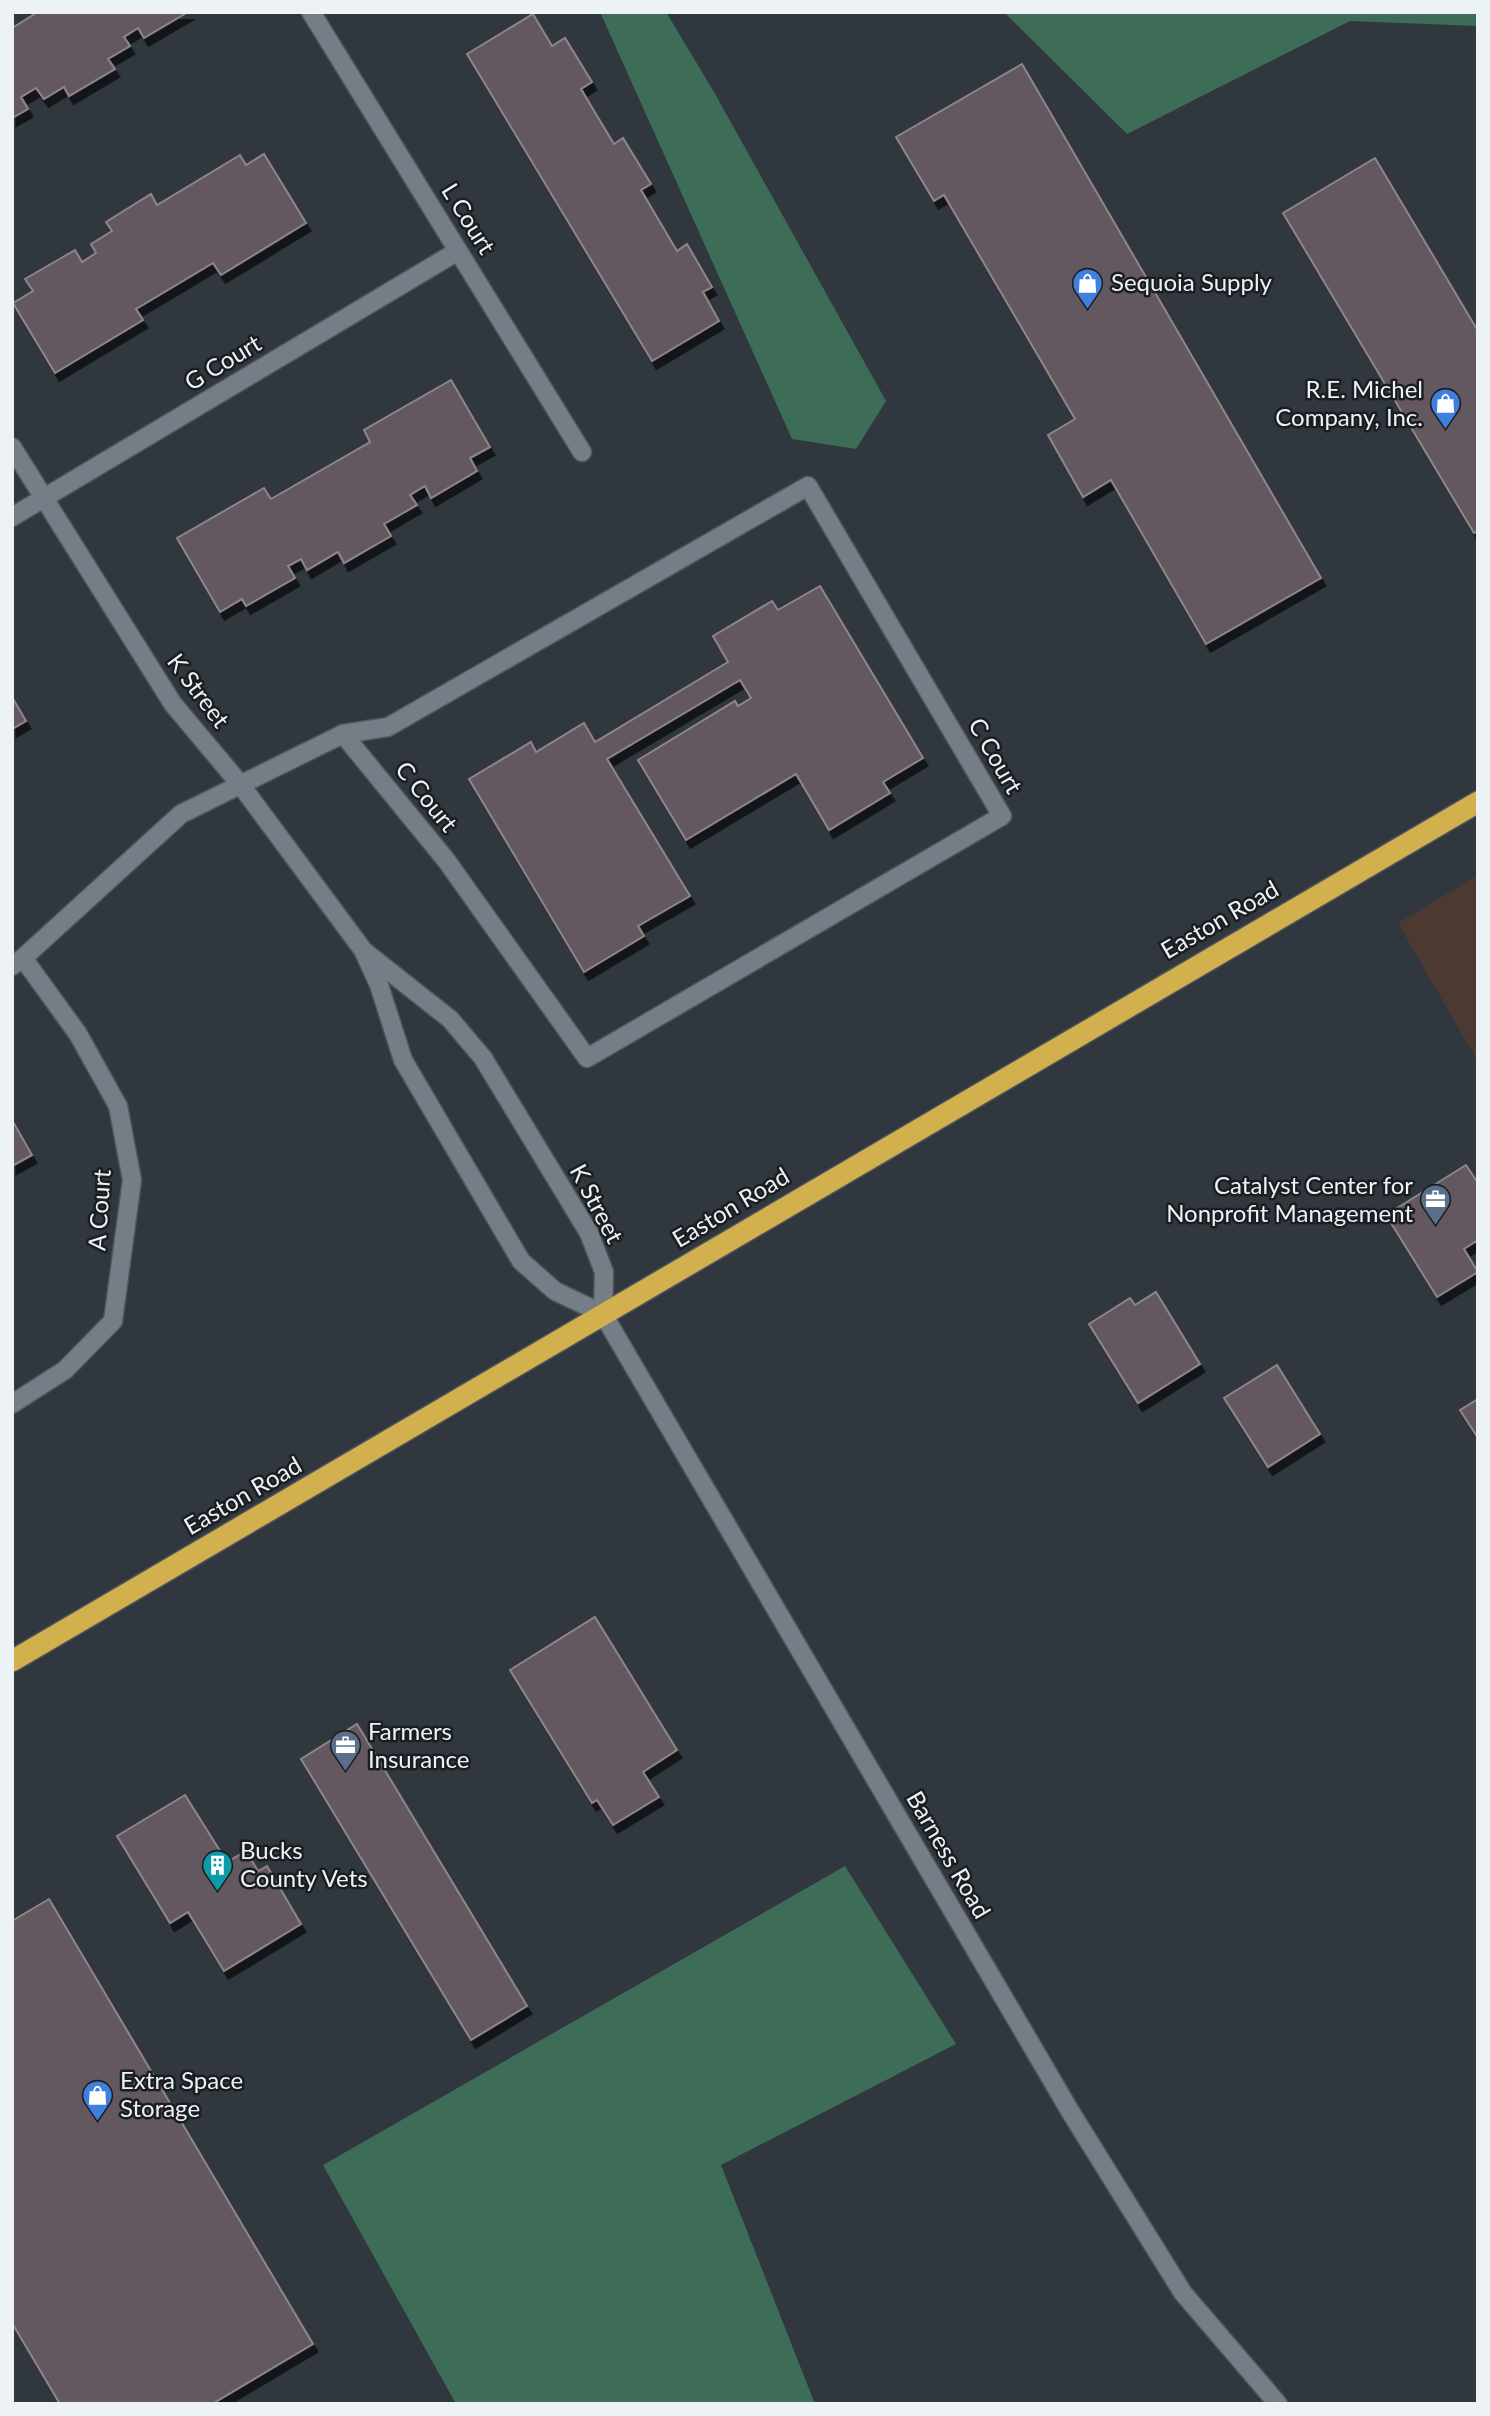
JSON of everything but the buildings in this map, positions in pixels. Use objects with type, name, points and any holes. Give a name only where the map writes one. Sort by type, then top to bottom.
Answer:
[{"type":"highway","name":"Easton Road","points":[[12,1661],[1478,802]]},
{"type":"street","name":"L Court","points":[[311,12],[582,452]]},
{"type":"street","name":"G Court","points":[[12,517],[458,251]]},
{"type":"street","name":"K Street","points":[[12,447],[173,704],[240,784],[363,950],[379,985],[403,1060],[521,1261],[555,1291],[603,1314],[604,1272],[589,1233],[483,1058],[450,1019],[363,950]]},
{"type":"street","name":"C Court","points":[[240,784],[343,734],[388,727],[808,486],[1002,816],[587,1058],[446,860],[343,734]]},
{"type":"street","name":"A Court","points":[[12,1404],[65,1370],[113,1321],[132,1180],[118,1106],[78,1034],[18,962],[181,814],[240,784]]},
{"type":"street","name":"Barness Road","points":[[603,1314],[1077,2123],[1183,2292],[1278,2404]]},
{"type":"shaded area","points":[[1478,875],[1478,1062],[1398,923]]},
{"type":"green space","points":[[600,12],[666,12],[714,92],[886,401],[856,449],[792,439]]},
{"type":"green space","points":[[1004,12],[1478,12],[1478,26],[1350,21],[1127,134]]},
{"type":"green space","points":[[845,1866],[956,2044],[721,2165],[815,2404],[456,2404],[323,2165]]},
{"type":"place","name":"Sequoia Supply","points":[[1088,310]]},
{"type":"place","name":"R.E. Michel Company, Inc.","points":[[1446,431]]},
{"type":"place","name":"Catalyst Center for Nonprofit Management","points":[[1436,1227]]},
{"type":"place","name":"Farmers Insurance","points":[[345,1773]]},
{"type":"place","name":"Bucks County Vets","points":[[217,1892]]},
{"type":"place","name":"Extra Space Storage","points":[[97,2122]]}]
